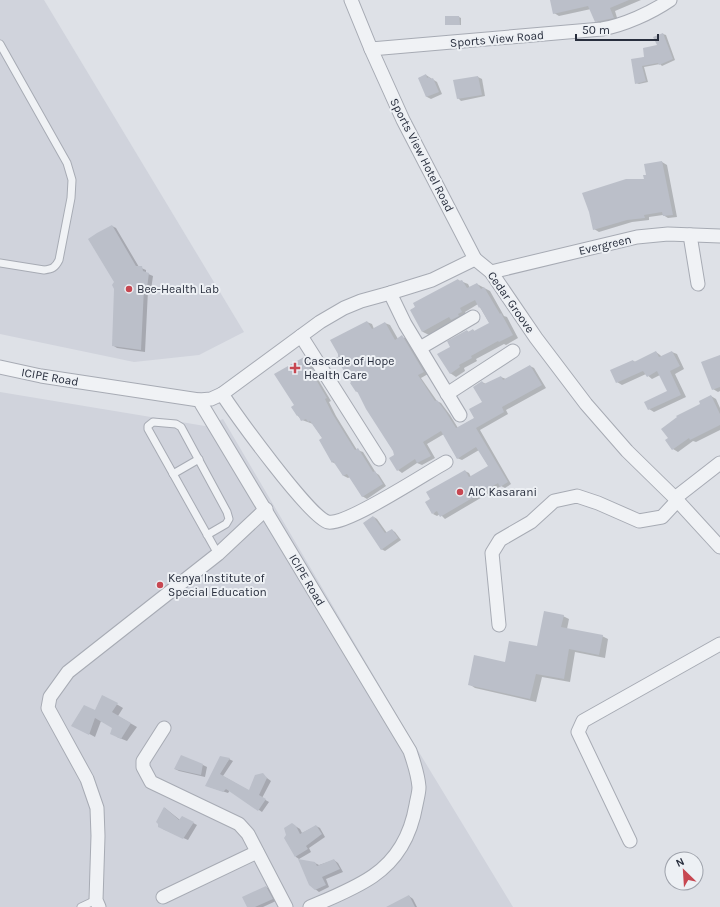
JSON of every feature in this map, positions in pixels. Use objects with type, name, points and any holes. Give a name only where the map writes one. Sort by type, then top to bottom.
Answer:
[{"type":"street","points":[[351,0],[372,49]]},
{"type":"street","name":"Sports View Road","points":[[372,49],[597,30],[611,27],[657,4],[670,0]]},
{"type":"street","name":"Sports View Hotel Road","points":[[372,49],[403,120],[476,259]]},
{"type":"street","name":"Evergreen","points":[[491,272],[637,237],[668,234],[720,236]]},
{"type":"street","points":[[690,235],[698,284]]},
{"type":"street","points":[[199,400],[211,399],[222,394],[320,322],[344,308],[361,301],[432,280],[476,259]]},
{"type":"street","name":"Cedar Groove","points":[[476,259],[491,272],[536,338],[586,404],[627,451],[676,499],[720,547]]},
{"type":"street","points":[[390,293],[405,324],[460,415]]},
{"type":"street","points":[[420,348],[473,317]]},
{"type":"street","points":[[301,336],[379,459]]},
{"type":"street","points":[[447,394],[514,351]]},
{"type":"street","name":"ICIPE Road","points":[[0,367],[41,376],[199,400],[410,751],[417,772],[419,788],[413,822],[406,839],[393,859],[373,876],[345,892],[310,907]]},
{"type":"street","points":[[222,394],[243,424],[305,503],[323,519],[329,522],[347,518],[361,511],[446,462]]},
{"type":"street","points":[[499,625],[492,553],[500,540],[531,522],[554,502],[576,496],[598,503],[639,521],[662,517],[676,499],[720,463]]},
{"type":"street","points":[[98,904],[97,808],[87,780],[48,708],[50,697],[68,672],[218,554],[266,510]]},
{"type":"street","points":[[630,841],[578,732],[580,727],[583,721],[720,644]]},
{"type":"street","points":[[164,728],[143,761],[143,767],[151,782],[239,824],[248,834],[286,907]]},
{"type":"street","points":[[163,897],[257,852]]},
{"type":"lane","points":[[0,44],[68,163],[72,180],[71,198],[59,260],[56,267],[51,270],[44,270],[0,263]]},
{"type":"lane","points":[[207,535],[226,524],[229,519],[227,512],[179,425],[153,422],[148,426],[148,429],[207,535],[218,554]]},
{"type":"lane","points":[[173,474],[199,459]]},
{"type":"lane","points":[[81,907],[98,904]]},
{"type":"shaded area","points":[[0,0],[44,0],[244,332],[199,355],[134,362],[0,334]]},
{"type":"shaded area","name":"Kenya Institute of Special Education","points":[[0,392],[205,426],[223,419],[414,744],[513,907],[0,907]]},
{"type":"building","points":[[550,0],[629,0],[610,8],[614,18],[595,22],[588,6],[553,14]]},
{"type":"building","points":[[445,16],[459,16],[460,25],[445,25]]},
{"type":"building","points":[[663,33],[673,59],[659,65],[658,63],[642,66],[646,81],[635,84],[631,59],[644,57],[643,48],[657,45],[653,37]]},
{"type":"building","points":[[426,74],[427,78],[433,78],[439,92],[426,97],[418,78]]},
{"type":"building","points":[[478,76],[482,95],[457,99],[453,80]]},
{"type":"building","points":[[662,161],[673,215],[663,216],[662,212],[644,215],[645,218],[627,220],[593,230],[589,212],[582,193],[626,179],[644,179],[643,175],[646,175],[644,164]]},
{"type":"building","name":"Bee-Health Lab","points":[[112,225],[136,266],[142,266],[143,271],[149,273],[147,288],[144,288],[141,350],[112,346],[114,289],[112,285],[114,282],[88,239]]},
{"type":"building","points":[[458,279],[459,281],[462,280],[467,288],[477,283],[481,289],[484,287],[513,335],[499,342],[498,341],[471,356],[472,358],[459,365],[460,367],[450,374],[437,354],[450,347],[447,341],[467,330],[468,332],[473,329],[474,331],[489,323],[480,307],[479,308],[475,300],[460,308],[462,312],[458,314],[459,316],[451,320],[449,317],[422,332],[410,310],[415,307],[413,303]]},
{"type":"building","points":[[367,321],[372,329],[385,322],[395,340],[402,335],[424,372],[418,375],[435,401],[437,400],[456,428],[474,418],[469,409],[482,402],[473,387],[482,381],[484,384],[501,376],[503,380],[530,365],[542,385],[502,407],[504,412],[476,428],[508,482],[500,487],[498,483],[440,517],[437,511],[432,514],[425,502],[430,499],[426,492],[465,470],[469,477],[488,466],[476,447],[457,459],[441,431],[423,442],[431,456],[417,463],[415,459],[397,471],[389,458],[394,455],[393,451],[366,409],[357,391],[356,392],[350,383],[351,382],[336,358],[338,357],[338,354],[330,340]]},
{"type":"building","points":[[656,351],[659,357],[672,351],[680,366],[670,371],[681,395],[648,410],[644,402],[667,391],[657,371],[647,377],[643,371],[616,383],[610,370],[633,360],[634,362]]},
{"type":"building","points":[[720,355],[720,387],[712,390],[701,362]]},
{"type":"building","points":[[304,357],[327,398],[325,399],[332,413],[355,450],[358,448],[373,472],[375,471],[383,484],[362,497],[347,474],[343,476],[333,461],[332,463],[319,440],[322,438],[310,421],[308,422],[306,419],[301,421],[298,415],[297,416],[291,407],[294,405],[274,374]]},
{"type":"building","points":[[711,395],[720,414],[720,425],[690,440],[689,438],[672,450],[665,440],[668,438],[661,429],[677,417],[676,416],[700,404],[699,401]]},
{"type":"building","points":[[373,516],[385,533],[392,529],[398,538],[381,550],[363,523]]},
{"type":"building","points":[[544,611],[564,615],[561,627],[603,635],[599,655],[569,649],[564,679],[536,674],[530,699],[468,685],[474,655],[505,662],[509,641],[537,646]]},
{"type":"building","points":[[102,695],[118,703],[112,712],[131,723],[121,739],[110,734],[112,728],[95,718],[89,735],[71,726],[84,705],[95,710]]},
{"type":"building","points":[[181,755],[203,764],[201,775],[174,769]]},
{"type":"building","points":[[220,756],[230,758],[220,774],[249,790],[255,775],[263,773],[267,778],[259,795],[266,799],[258,811],[226,789],[223,792],[205,786]]},
{"type":"building","points":[[164,807],[179,820],[182,816],[194,822],[183,839],[158,827],[156,822]]},
{"type":"building","points":[[292,823],[296,826],[300,834],[316,825],[322,834],[306,846],[308,849],[295,857],[284,838],[286,835],[284,828]]},
{"type":"building","points":[[298,859],[315,862],[317,866],[334,859],[340,869],[322,877],[326,885],[315,890],[309,885]]},
{"type":"building","points":[[266,886],[273,899],[255,907],[247,907],[242,897]]},
{"type":"building","points":[[409,895],[415,907],[386,907]]},
{"type":"place","name":"Bee-Health Lab","points":[[129,289]]},
{"type":"place","name":"Cascade of Hope Health Care","points":[[295,368]]},
{"type":"place","name":"AIC Kasarani","points":[[460,492]]},
{"type":"place","name":"Kenya Institute of Special Education","points":[[160,585]]}]
